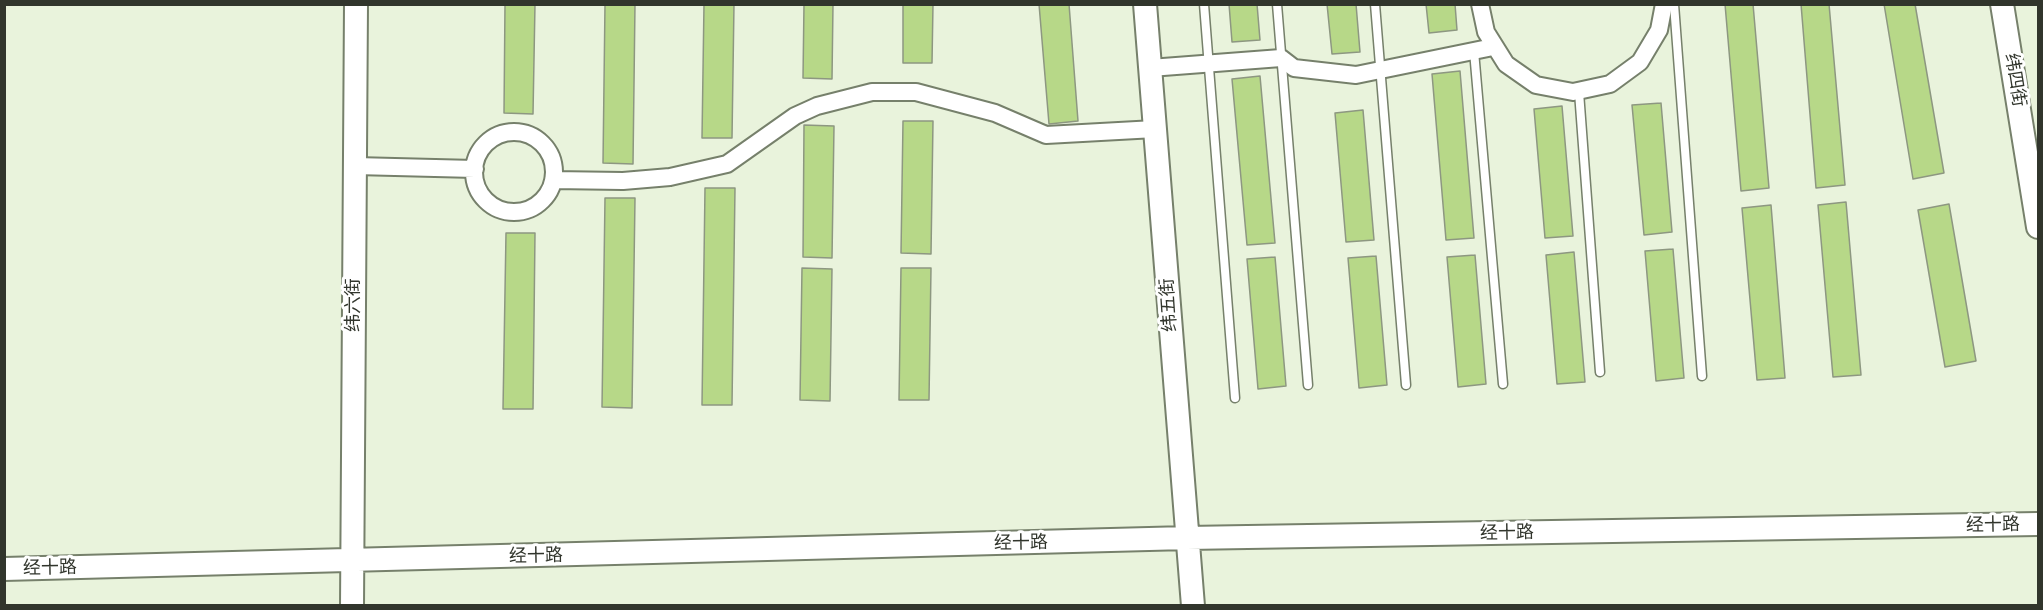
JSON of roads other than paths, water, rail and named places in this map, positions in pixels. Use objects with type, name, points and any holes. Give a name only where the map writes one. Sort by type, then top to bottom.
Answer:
[{"type":"main road","name":"纬六街","points":[[352,606],[356,4]]},
{"type":"main road","name":"纬五街","points":[[1146,4],[1193,606]]},
{"type":"main road","name":"纬四街","points":[[2002,4],[2038,227]]},
{"type":"main road","name":"经十路","points":[[4,569],[1187,538],[2038,524]]},
{"type":"street","points":[[1480,4],[1486,32],[1493,47],[1506,64],[1525,79],[1548,89],[1579,92],[1610,84],[1640,62],[1654,41],[1664,4]]},
{"type":"street","points":[[1150,68],[1281,58],[1294,68],[1356,75],[1493,47]]},
{"type":"street","points":[[553,180],[623,181],[658,178],[727,164],[795,116],[817,106],[872,92],[916,92],[995,112],[1046,135],[1155,129]]},
{"type":"street","points":[[516,132],[532,137],[546,148],[553,163],[553,180],[541,203],[526,211],[508,212],[486,201],[477,186],[475,169],[480,152],[492,140],[516,132]]},
{"type":"street","points":[[355,166],[475,169]]},
{"type":"lane","points":[[1204,4],[1235,398]]},
{"type":"lane","points":[[1277,4],[1308,386]]},
{"type":"lane","points":[[1375,4],[1406,385]]},
{"type":"lane","points":[[1674,4],[1702,376]]},
{"type":"lane","points":[[1474,51],[1503,384]]},
{"type":"lane","points":[[1579,92],[1600,372]]}]
